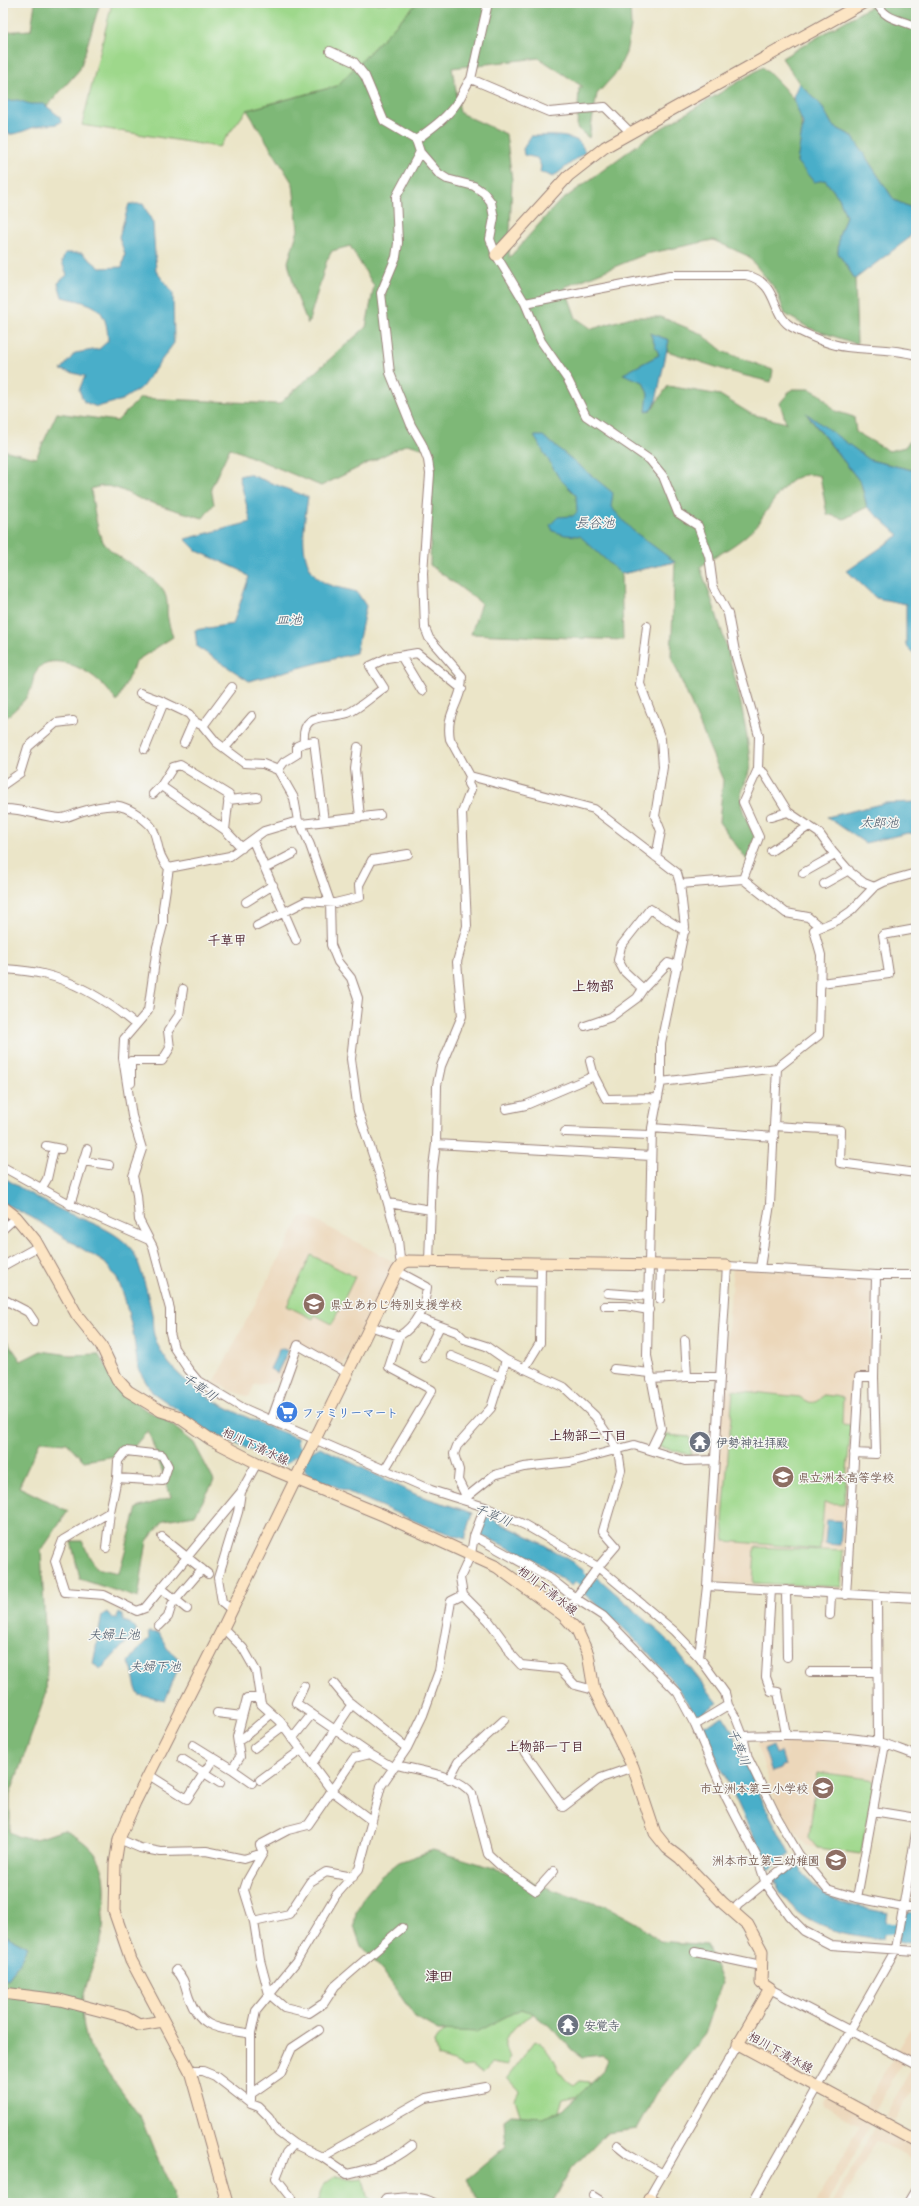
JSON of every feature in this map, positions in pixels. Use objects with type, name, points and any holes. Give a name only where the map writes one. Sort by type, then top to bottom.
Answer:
[{"type":"street","points":[[416,140],[442,120],[459,100],[465,86],[471,79],[488,3]]},
{"type":"street","points":[[496,255],[568,176],[605,147],[863,3]]},
{"type":"street","points":[[877,3],[885,15],[894,20],[916,27]]},
{"type":"street","points":[[330,51],[354,62],[365,76],[384,121],[416,140],[420,152],[439,174],[447,179],[474,186],[484,193],[493,209],[494,218],[490,239],[496,255],[525,303],[540,341],[568,380],[586,416],[650,460],[664,476],[678,513],[698,526],[709,556],[713,586],[728,614],[736,657],[759,736],[758,769],[743,802],[759,837],[743,879]]},
{"type":"street","points":[[471,79],[549,112],[605,107],[631,133]]},
{"type":"street","points":[[420,152],[396,197],[398,243],[396,257],[382,293],[390,373],[411,425],[422,444],[428,460],[430,474],[423,573],[425,628],[429,638],[462,676],[462,689],[448,718],[449,733],[450,739],[470,776],[468,784],[471,789],[462,813],[467,926],[457,962],[462,1016],[441,1066],[437,1085],[436,1144],[429,1262]]},
{"type":"street","points":[[525,303],[671,275],[746,275],[752,276],[767,287],[775,299],[783,322],[794,328],[847,347],[886,348],[916,355]]},
{"type":"street","points":[[647,626],[640,684],[661,739],[663,768],[655,816],[661,831],[656,857]]},
{"type":"street","points":[[304,743],[303,731],[306,724],[311,720],[349,712],[384,688],[370,666],[387,658],[417,652],[462,689]]},
{"type":"street","points":[[401,656],[422,691]]},
{"type":"street","points":[[203,726],[232,688]]},
{"type":"street","points":[[140,693],[189,714],[194,720],[203,726],[216,742],[244,763],[263,764],[278,770],[294,798],[300,822],[330,902],[331,945],[338,962],[351,978],[358,998],[351,1059],[358,1115],[370,1142],[388,1203],[398,1240],[400,1259],[400,1267],[295,1478],[232,1610],[149,1775],[119,1840],[114,1864],[114,1911],[130,1960],[190,2072],[227,2203]]},
{"type":"street","points":[[145,749],[164,702]]},
{"type":"street","points":[[225,748],[252,716]]},
{"type":"street","points":[[184,743],[194,720]]},
{"type":"street","points":[[3,785],[20,774],[28,747],[56,723],[73,721]]},
{"type":"street","points":[[278,770],[284,762],[297,754],[298,746],[314,741],[324,821]]},
{"type":"street","points":[[358,746],[355,769],[360,817]]},
{"type":"street","points":[[153,794],[161,786],[173,767],[180,765],[229,795],[224,830]]},
{"type":"street","points":[[758,769],[764,773],[788,812],[819,833],[835,855],[849,870],[864,883],[874,887]]},
{"type":"street","points":[[470,776],[594,809],[677,873],[680,884],[685,931],[660,1043],[661,1082],[656,1098],[651,1131],[647,1356],[661,1428],[651,1449]]},
{"type":"street","points":[[161,786],[224,830],[242,848]]},
{"type":"street","points":[[228,800],[257,797]]},
{"type":"street","points":[[3,809],[18,808],[47,817],[62,818],[111,804],[124,807],[152,826],[161,861],[169,868]]},
{"type":"street","points":[[771,817],[788,812]]},
{"type":"street","points":[[169,868],[230,856],[268,829],[300,822],[380,815]]},
{"type":"street","points":[[771,851],[809,826]]},
{"type":"street","points":[[252,841],[266,868],[296,940]]},
{"type":"street","points":[[266,868],[293,854]]},
{"type":"street","points":[[257,926],[306,901],[335,903],[360,897],[359,885],[372,860],[408,854]]},
{"type":"street","points":[[803,873],[835,855]]},
{"type":"street","points":[[169,868],[163,908],[163,925],[157,947],[148,1011],[126,1034],[123,1045],[127,1087],[132,1116],[142,1150],[133,1173],[133,1180],[138,1195],[139,1220],[148,1236],[148,1240],[153,1247],[170,1309],[170,1333],[174,1348],[184,1364],[198,1381],[243,1408],[430,1490],[485,1507],[525,1525],[598,1567],[674,1630],[699,1657],[726,1693],[728,1705],[736,1718],[743,1736],[748,1758],[777,1817],[799,1855],[828,1888],[857,1898],[903,1908],[916,1908]]},
{"type":"street","points":[[824,884],[849,870]]},
{"type":"street","points":[[661,1082],[777,1068],[819,1035],[822,955],[814,930],[838,920],[851,911],[874,887],[884,882],[916,874]]},
{"type":"street","points":[[680,884],[743,879],[786,913],[808,917],[820,927]]},
{"type":"street","points":[[246,902],[273,885]]},
{"type":"street","points":[[643,989],[624,971],[618,960],[621,946],[650,909],[685,931]]},
{"type":"street","points":[[820,983],[889,974],[883,935],[916,929]]},
{"type":"street","points":[[585,1026],[611,1017],[637,998],[643,989],[668,963],[678,966]]},
{"type":"street","points":[[3,968],[43,974],[86,991],[118,1010],[136,1025]]},
{"type":"street","points":[[127,1087],[131,1083],[131,1061],[162,1061],[170,1048],[168,1031],[179,1015],[184,989]]},
{"type":"street","points":[[590,1061],[594,1076],[606,1099],[656,1098]]},
{"type":"street","points":[[760,1268],[770,1204],[777,1068]]},
{"type":"street","points":[[506,1109],[526,1105],[594,1076]]},
{"type":"street","points":[[774,1126],[841,1130],[840,1162],[916,1173]]},
{"type":"street","points":[[565,1132],[651,1131],[774,1137]]},
{"type":"street","points":[[436,1144],[651,1156]]},
{"type":"street","points":[[41,1189],[46,1179],[54,1148]]},
{"type":"street","points":[[70,1204],[87,1149]]},
{"type":"street","points":[[83,1161],[109,1165]]},
{"type":"street","points":[[3,1167],[70,1204],[148,1240]]},
{"type":"street","points":[[388,1203],[431,1210]]},
{"type":"street","name":"相川下清水線","points":[[3,1207],[16,1217],[39,1246],[77,1315],[101,1346],[117,1379],[128,1391],[161,1411],[177,1416],[210,1439],[257,1463],[471,1554],[497,1567],[563,1615],[577,1630],[588,1654],[594,1690],[616,1730],[633,1767],[655,1833],[666,1848],[680,1858],[733,1912],[748,1925],[760,1944],[762,1952],[761,1983],[770,1989],[738,2044],[916,2140]]},
{"type":"street","points":[[3,1228],[16,1217]]},
{"type":"street","points":[[3,1266],[39,1246]]},
{"type":"street","points":[[400,1267],[429,1262],[541,1262],[728,1266],[876,1275],[916,1275]]},
{"type":"street","points":[[524,1369],[540,1343],[541,1262]]},
{"type":"street","points":[[660,1299],[661,1265]]},
{"type":"street","points":[[699,1657],[707,1586],[728,1266]]},
{"type":"street","points":[[385,1470],[432,1390],[389,1367],[399,1336],[409,1330],[418,1318],[426,1296],[427,1287],[400,1267]]},
{"type":"street","points":[[854,1453],[876,1454],[874,1377],[876,1275]]},
{"type":"street","points":[[502,1281],[541,1282]]},
{"type":"street","points":[[608,1293],[648,1296]]},
{"type":"street","points":[[3,1299],[28,1312],[34,1321]]},
{"type":"street","points":[[605,1306],[626,1306],[649,1310]]},
{"type":"street","points":[[418,1318],[457,1332],[464,1339],[486,1346],[506,1360],[564,1387],[595,1416],[618,1450],[621,1470],[603,1531],[616,1546],[598,1567],[563,1615]]},
{"type":"street","points":[[370,1326],[399,1336]]},
{"type":"street","points":[[424,1358],[440,1326]]},
{"type":"street","points":[[685,1340],[687,1376]]},
{"type":"street","points":[[271,1421],[298,1345],[347,1373]]},
{"type":"street","points":[[451,1356],[501,1377]]},
{"type":"street","points":[[463,1500],[465,1494],[458,1480],[459,1470],[454,1454],[457,1446],[490,1408],[506,1360]]},
{"type":"street","points":[[614,1369],[651,1376],[720,1377]]},
{"type":"street","points":[[846,1595],[859,1377],[874,1377]]},
{"type":"street","points":[[463,1500],[494,1474],[524,1468],[570,1462],[634,1445],[651,1449],[685,1462],[715,1460]]},
{"type":"street","points":[[106,1548],[110,1512],[117,1478],[118,1461],[126,1451],[162,1455],[168,1466],[163,1481],[117,1478]]},
{"type":"street","points":[[110,1512],[62,1540],[55,1561],[65,1592],[104,1595],[137,1611],[145,1608],[241,1492],[257,1463]]},
{"type":"street","points":[[232,1610],[222,1602],[218,1578],[238,1512],[241,1492]]},
{"type":"street","points":[[485,1507],[473,1539],[471,1554],[460,1578],[464,1595],[489,1621],[520,1665],[560,1669],[575,1684],[594,1690]]},
{"type":"street","points":[[159,1626],[168,1617],[172,1604],[205,1571],[162,1536]]},
{"type":"street","points":[[473,1539],[551,1579],[575,1598],[603,1616],[678,1693],[695,1725],[726,1797],[758,1859],[766,1884],[788,1916],[804,1932],[831,1945],[916,1951]]},
{"type":"street","points":[[707,1586],[877,1597],[916,1598]]},
{"type":"street","points":[[161,1588],[187,1609]]},
{"type":"street","points":[[771,1589],[766,1676],[771,1691],[778,1692],[786,1734]]},
{"type":"street","points":[[786,1590],[787,1658]]},
{"type":"street","points":[[830,1615],[831,1594]]},
{"type":"street","points":[[251,2104],[251,2034],[256,2011],[296,1962],[336,1895],[359,1869],[381,1786],[407,1748],[423,1715],[439,1670],[452,1601],[464,1595]]},
{"type":"street","points":[[857,1898],[873,1811],[881,1743],[877,1672],[877,1597]]},
{"type":"street","points":[[223,1628],[243,1648],[256,1670],[261,1704],[283,1726],[332,1791],[372,1821]]},
{"type":"street","points":[[810,1672],[877,1672]]},
{"type":"street","points":[[334,1684],[352,1704],[407,1748]]},
{"type":"street","points":[[304,1686],[296,1702],[370,1754],[395,1767],[461,1783],[472,1794],[487,1852],[503,1868],[536,1891],[554,1870]]},
{"type":"street","points":[[232,1769],[240,1757],[238,1740],[247,1698],[259,1698]]},
{"type":"street","points":[[312,1764],[352,1704]]},
{"type":"street","points":[[695,1725],[728,1705]]},
{"type":"street","points":[[217,1712],[242,1716]]},
{"type":"street","points":[[238,1740],[243,1738],[271,1714]]},
{"type":"street","points":[[292,1739],[312,1714]]},
{"type":"street","points":[[449,1779],[458,1762],[504,1720]]},
{"type":"street","points":[[254,1748],[283,1726]]},
{"type":"street","points":[[743,1736],[786,1734],[832,1736],[881,1743],[916,1755]]},
{"type":"street","points":[[193,1745],[232,1769],[256,1781],[301,1750]]},
{"type":"street","points":[[521,1747],[563,1807],[601,1778],[633,1767]]},
{"type":"street","points":[[263,1853],[260,1845],[288,1830],[308,1825],[354,1758],[370,1754]]},
{"type":"street","points":[[149,1775],[187,1799],[214,1758]]},
{"type":"street","points":[[182,1759],[220,1783]]},
{"type":"street","points":[[873,1811],[916,1818]]},
{"type":"street","points":[[752,2203],[896,1949],[916,1833]]},
{"type":"street","points":[[119,1840],[140,1848],[161,1852],[206,1851],[244,1859],[263,1853]]},
{"type":"street","points":[[263,1853],[246,1881],[244,1890],[254,1922],[260,1960],[269,1994],[284,2007],[309,2013],[324,2003],[335,1986],[402,1928]]},
{"type":"street","points":[[733,1912],[738,1905],[766,1884],[799,1855]]},
{"type":"street","points":[[254,1922],[289,1914],[310,1882],[326,1872],[353,1877]]},
{"type":"street","points":[[695,1952],[761,1966]]},
{"type":"street","points":[[176,1970],[183,1978],[192,2006],[205,2024],[251,2034]]},
{"type":"street","points":[[770,1989],[916,2064]]},
{"type":"street","points":[[3,1993],[60,2000],[125,2017],[139,2025],[163,2021]]},
{"type":"street","points":[[251,2094],[281,2073],[292,2048],[319,2030]]},
{"type":"street","points":[[651,2201],[663,2174],[738,2044]]},
{"type":"street","points":[[190,2072],[203,2071],[215,2076],[251,2104],[259,2107],[269,2117],[278,2132],[294,2144],[322,2157],[347,2174],[374,2168],[395,2159],[412,2146]]},
{"type":"street","points":[[322,2157],[381,2122],[426,2098],[485,2087]]},
{"type":"street","points":[[291,2203],[292,2198],[276,2178],[286,2153],[294,2144]]},
{"type":"street","points":[[617,2145],[627,2153],[663,2174]]},
{"type":"street","points":[[907,2203],[916,2188]]},
{"type":"street","points":[[593,2196],[604,2203]]},
{"type":"street","points":[[383,2203],[386,2199],[413,2197],[427,2198],[434,2203]]},
{"type":"shaded area","name":"県立あわじ特別支援学校","points":[[307,1216],[394,1262],[342,1367],[296,1347],[283,1377],[271,1383],[254,1385],[249,1397],[229,1390],[214,1382],[301,1217]]},
{"type":"shaded area","name":"県立洲本高等学校","points":[[733,1267],[873,1280],[871,1375],[857,1374],[842,1590],[710,1581],[708,1579]]},
{"type":"shaded area","name":"市立洲本第三小学校","points":[[788,1740],[867,1743],[880,1746],[877,1777],[861,1855],[807,1847],[789,1823],[775,1798],[756,1743]]},
{"type":"shaded area","points":[[916,2020],[916,2042],[873,2113],[864,2107]]},
{"type":"shaded area","points":[[916,2060],[916,2083],[894,2121],[885,2116]]},
{"type":"shaded area","points":[[826,2093],[873,2120],[827,2203],[816,2203],[860,2126],[821,2103]]},
{"type":"shaded area","points":[[875,2127],[916,2147],[916,2162],[876,2140],[841,2203],[832,2203]]},
{"type":"green space","points":[[35,3],[100,3],[80,69],[42,112],[7,120],[3,118],[3,32],[31,30]]},
{"type":"green space","points":[[112,3],[417,3],[337,86],[247,110],[219,147],[82,125]]},
{"type":"green space","points":[[417,3],[630,3],[631,27],[626,53],[617,72],[597,94],[589,138],[577,128],[579,87],[583,87],[539,58],[452,68],[460,113],[506,134],[512,180],[509,258],[557,204],[652,134],[763,67],[785,90],[798,108],[801,118],[801,130],[797,162],[825,180],[839,198],[846,216],[839,236],[838,253],[855,279],[857,344],[809,328],[785,314],[776,290],[748,256],[713,240],[646,254],[565,287],[576,318],[592,329],[631,317],[661,317],[702,334],[724,352],[773,370],[771,382],[734,373],[667,351],[669,340],[650,333],[659,355],[624,374],[643,381],[648,394],[651,410],[668,386],[720,395],[751,414],[786,423],[780,403],[792,389],[810,389],[821,395],[835,411],[854,417],[856,432],[889,451],[905,447],[916,432],[916,475],[912,470],[870,460],[807,415],[861,483],[867,507],[844,519],[827,514],[820,476],[807,475],[796,478],[778,494],[756,526],[748,534],[700,567],[724,638],[743,713],[750,766],[741,797],[741,802],[755,838],[747,860],[719,822],[723,780],[671,656],[675,562],[621,574],[623,640],[471,634],[481,603],[430,565],[433,451],[407,444],[321,486],[230,448],[211,488],[214,504],[203,518],[146,501],[113,487],[106,486],[91,489],[96,521],[101,538],[113,552],[150,577],[164,592],[168,621],[173,637],[136,661],[117,702],[105,687],[88,673],[70,664],[52,662],[44,664],[36,671],[33,684],[26,698],[3,721],[3,450],[36,458],[57,413],[117,421],[140,398],[279,404],[366,327],[374,286],[350,246],[332,251],[327,260],[308,324],[296,294],[288,262],[298,230],[293,184],[247,110],[337,86]]},
{"type":"green space","points":[[884,3],[916,3],[916,210],[894,200],[852,136],[833,126],[821,105],[799,83],[782,58],[873,5]]},
{"type":"green space","points":[[311,1255],[355,1277],[332,1324],[315,1315],[313,1319],[287,1306]]},
{"type":"green space","points":[[3,1335],[21,1361],[41,1351],[70,1355],[98,1354],[125,1395],[147,1411],[162,1417],[194,1443],[214,1481],[195,1515],[164,1520],[147,1541],[138,1598],[80,1579],[71,1541],[82,1541],[95,1568],[119,1573],[137,1508],[171,1497],[148,1430],[128,1454],[84,1461],[67,1443],[40,1441],[19,1487],[68,1511],[41,1551],[47,1665],[46,1694],[10,1795],[10,1832],[24,1838],[31,1839],[43,1837],[64,1830],[77,1837],[87,1845],[100,1862],[105,1883],[103,1929],[83,1999],[83,2023],[89,2047],[141,2118],[154,2151],[173,2191],[174,2203],[3,2203],[3,1979],[8,1980],[28,1947],[3,1934]]},
{"type":"green space","points":[[733,1390],[800,1397],[809,1402],[818,1401],[823,1395],[843,1397],[842,1424],[851,1425],[844,1504],[824,1503],[820,1549],[725,1541],[723,1521]]},
{"type":"green space","points":[[656,1434],[690,1437],[691,1455],[656,1446]]},
{"type":"green space","points":[[755,1547],[843,1551],[841,1587],[753,1583]]},
{"type":"green space","points":[[817,1772],[870,1779],[874,1781],[861,1854],[817,1848],[809,1838]]},
{"type":"green space","points":[[433,1850],[497,1869],[575,1898],[606,1906],[637,1923],[660,1941],[707,1945],[722,1983],[705,2034],[657,2093],[637,2129],[606,2133],[572,2168],[552,2203],[479,2203],[467,2179],[506,2146],[504,2120],[511,2115],[542,2117],[563,2110],[604,2071],[608,2059],[603,2055],[582,2057],[572,2050],[557,2033],[531,2012],[521,2009],[476,2032],[438,2030],[415,2017],[383,1971],[361,1946],[354,1926],[356,1912],[363,1898],[380,1877],[399,1862]]},
{"type":"green space","points":[[484,2000],[538,2012],[529,2016],[518,2024],[507,2039],[506,2045],[510,2058],[507,2066],[492,2063],[483,2072],[471,2066],[463,2067],[454,2062],[437,2057],[434,2042],[437,2037]]},
{"type":"green space","points":[[535,2041],[542,2045],[552,2056],[558,2069],[567,2081],[574,2086],[580,2081],[590,2082],[589,2094],[563,2099],[556,2119],[523,2124],[515,2099],[519,2091],[507,2078]]},
{"type":"green space","points":[[335,2176],[354,2179],[363,2178],[367,2196],[375,2203],[318,2203],[324,2185]]},
{"type":"water","points":[[799,83],[821,105],[833,126],[852,136],[894,200],[916,210],[916,228],[908,239],[855,279],[838,253],[839,236],[846,216],[839,198],[825,180],[814,182],[797,162],[803,124],[793,97]]},
{"type":"water","points":[[18,100],[30,104],[44,104],[60,117],[61,122],[42,125],[8,134],[3,101]]},
{"type":"water","points":[[531,136],[567,137],[578,141],[585,152],[553,177],[540,172],[541,166],[537,158],[524,155],[523,149]]},
{"type":"water","points":[[129,204],[143,204],[153,223],[156,271],[173,293],[174,343],[142,387],[122,400],[97,407],[84,402],[79,390],[85,376],[61,370],[75,353],[99,349],[108,341],[105,320],[97,308],[83,302],[62,297],[58,283],[67,275],[62,262],[65,253],[82,253],[100,268],[122,267],[125,254],[119,237]]},
{"type":"water","points":[[650,333],[669,340],[656,401],[651,410],[646,411],[648,394],[643,382],[623,374],[659,355]]},
{"type":"water","points":[[806,413],[870,460],[912,470],[916,475],[916,656],[906,646],[906,604],[876,598],[847,571],[899,535],[867,507],[861,483]]},
{"type":"water","name":"長谷池","points":[[534,436],[543,436],[613,493],[611,507],[632,530],[675,562],[621,574],[580,536],[565,535],[553,531],[550,525],[558,517],[573,516],[577,512],[576,495],[559,478]]},
{"type":"water","name":"皿池","points":[[248,474],[308,497],[304,545],[310,568],[317,577],[327,584],[357,592],[366,606],[356,653],[249,681],[197,647],[195,630],[233,624],[249,577],[240,570],[197,551],[185,539],[251,522],[239,476]]},
{"type":"water","name":"太郎池","points":[[916,802],[916,834],[908,833],[865,843],[827,817],[885,803]]},
{"type":"water","points":[[3,1177],[40,1200],[106,1229],[124,1242],[135,1255],[141,1271],[152,1314],[154,1335],[163,1355],[176,1372],[213,1400],[256,1421],[297,1438],[297,1450],[291,1460],[284,1465],[210,1432],[152,1392],[138,1369],[133,1332],[124,1296],[117,1278],[105,1263],[31,1217],[3,1203]]},
{"type":"water","points":[[280,1348],[288,1351],[277,1373],[270,1369]]},
{"type":"water","points":[[320,1447],[417,1495],[473,1513],[465,1539],[424,1525],[307,1474],[304,1467],[311,1452]]},
{"type":"water","points":[[485,1516],[538,1541],[585,1570],[572,1586],[533,1559],[479,1534]]},
{"type":"water","points":[[827,1520],[842,1521],[840,1545],[825,1544]]},
{"type":"water","points":[[597,1577],[666,1638],[718,1703],[696,1717],[673,1682],[659,1665],[630,1635],[583,1593]]},
{"type":"water","name":"夫婦上池","points":[[107,1612],[112,1618],[117,1619],[118,1613],[123,1615],[123,1620],[135,1627],[137,1631],[101,1669],[93,1664],[102,1615]]},
{"type":"water","name":"夫婦下池","points":[[148,1632],[159,1633],[167,1648],[181,1661],[165,1701],[139,1695],[129,1662],[149,1639]]},
{"type":"water","points":[[723,1716],[732,1730],[764,1804],[790,1854],[769,1870],[702,1727]]},
{"type":"water","points":[[773,1745],[776,1754],[781,1752],[785,1765],[781,1766],[781,1769],[772,1772],[764,1749]]},
{"type":"water","points":[[797,1863],[805,1876],[824,1894],[847,1904],[888,1913],[883,1939],[843,1933],[819,1925],[807,1919],[797,1911],[783,1896],[774,1880]]},
{"type":"water","points":[[905,1912],[916,1913],[916,1943],[898,1942]]},
{"type":"water","points":[[3,1934],[28,1947],[8,1980],[3,1979]]},
{"type":"waterway","name":"千草川","points":[[282,1445],[317,1460]]},
{"type":"waterway","name":"千草川","points":[[566,1568],[597,1590]]},
{"type":"waterway","name":"千草川","points":[[869,1929],[916,1927]]},
{"type":"place","name":"県立あわじ特別支援学校","points":[[314,1304]]},
{"type":"place","name":"ファミリーマート","points":[[287,1412]]},
{"type":"place","name":"伊勢神社拝殿","points":[[700,1442]]},
{"type":"place","name":"県立洲本高等学校","points":[[783,1477]]},
{"type":"place","name":"市立洲本第三小学校","points":[[823,1788]]},
{"type":"place","name":"洲本市立第三幼稚園","points":[[836,1860]]},
{"type":"place","name":"安覚寺","points":[[568,2025]]},
{"type":"district","name":"千草甲","points":[[227,940]]},
{"type":"district","name":"上物部","points":[[593,986]]},
{"type":"district","name":"上物部二丁目","points":[[588,1435]]},
{"type":"district","name":"上物部一丁目","points":[[545,1746]]},
{"type":"district","name":"津田","points":[[439,1976]]}]
